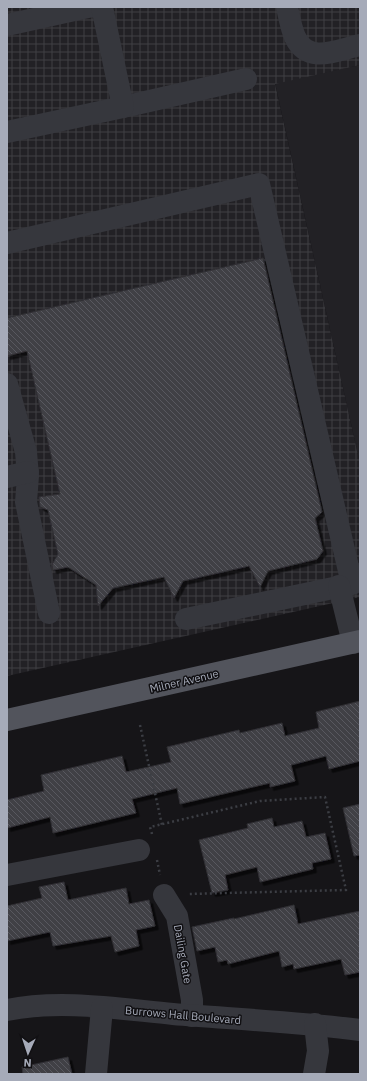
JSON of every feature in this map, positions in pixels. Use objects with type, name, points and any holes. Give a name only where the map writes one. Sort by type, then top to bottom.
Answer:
[{"type":"main road","name":"Milner Avenue","points":[[7,718],[357,642]]},
{"type":"street","points":[[7,25],[88,7]]},
{"type":"street","points":[[102,7],[123,107]]},
{"type":"street","points":[[287,7],[295,37],[304,50],[317,55],[360,45]]},
{"type":"street","points":[[7,132],[246,79]]},
{"type":"street","points":[[7,243],[259,184],[352,584],[186,619]]},
{"type":"street","points":[[7,384],[26,452],[17,475],[26,502],[49,613]]},
{"type":"street","points":[[339,586],[357,642]]},
{"type":"street","points":[[7,875],[149,848]]},
{"type":"street","name":"Dailing Gate","points":[[164,895],[177,916],[192,1000],[192,1016]]},
{"type":"street","name":"Burrows Hall Boulevard","points":[[7,1010],[32,1006],[76,1006],[192,1016],[315,1024],[360,1030]]},
{"type":"street","points":[[96,1074],[102,1008]]},
{"type":"street","points":[[314,1074],[318,1051],[315,1024]]},
{"type":"path","points":[[140,724],[162,825]]},
{"type":"path","points":[[325,797],[346,890],[164,895],[149,848],[150,827],[162,825],[260,801],[325,797]]},
{"type":"shaded area","points":[[7,7],[360,7],[360,65],[275,84],[360,464],[360,597],[7,676]]},
{"type":"shaded area","points":[[360,65],[360,464],[275,83]]},
{"type":"building","points":[[263,258],[322,512],[315,518],[323,551],[317,559],[268,571],[260,587],[249,566],[183,581],[174,598],[164,577],[113,588],[98,606],[96,585],[68,567],[53,570],[52,565],[58,554],[48,510],[40,507],[39,497],[60,494],[27,351],[7,356],[7,318]]},
{"type":"building","points":[[360,701],[360,761],[329,769],[326,756],[291,765],[295,781],[270,787],[270,783],[180,804],[177,788],[132,799],[136,813],[53,833],[50,817],[7,828],[7,800],[44,791],[41,775],[122,756],[126,772],[171,762],[167,747],[239,730],[240,733],[282,723],[285,736],[319,728],[316,712]]},
{"type":"building","points":[[360,804],[360,855],[354,856],[343,808]]},
{"type":"building","points":[[272,818],[274,827],[302,821],[306,837],[325,833],[331,859],[312,863],[313,869],[260,882],[257,867],[225,875],[228,890],[212,893],[199,840],[248,828],[247,824]]},
{"type":"building","points":[[64,882],[68,900],[126,888],[129,904],[149,900],[155,926],[136,930],[139,946],[115,952],[111,936],[53,946],[50,932],[7,941],[7,906],[42,898],[39,887]]},
{"type":"building","points":[[294,905],[298,924],[360,911],[360,972],[345,975],[341,959],[294,969],[293,964],[282,967],[279,951],[228,964],[227,960],[218,962],[215,947],[197,951],[192,927]]},
{"type":"building","points":[[68,1057],[72,1074],[23,1074],[22,1067]]}]
